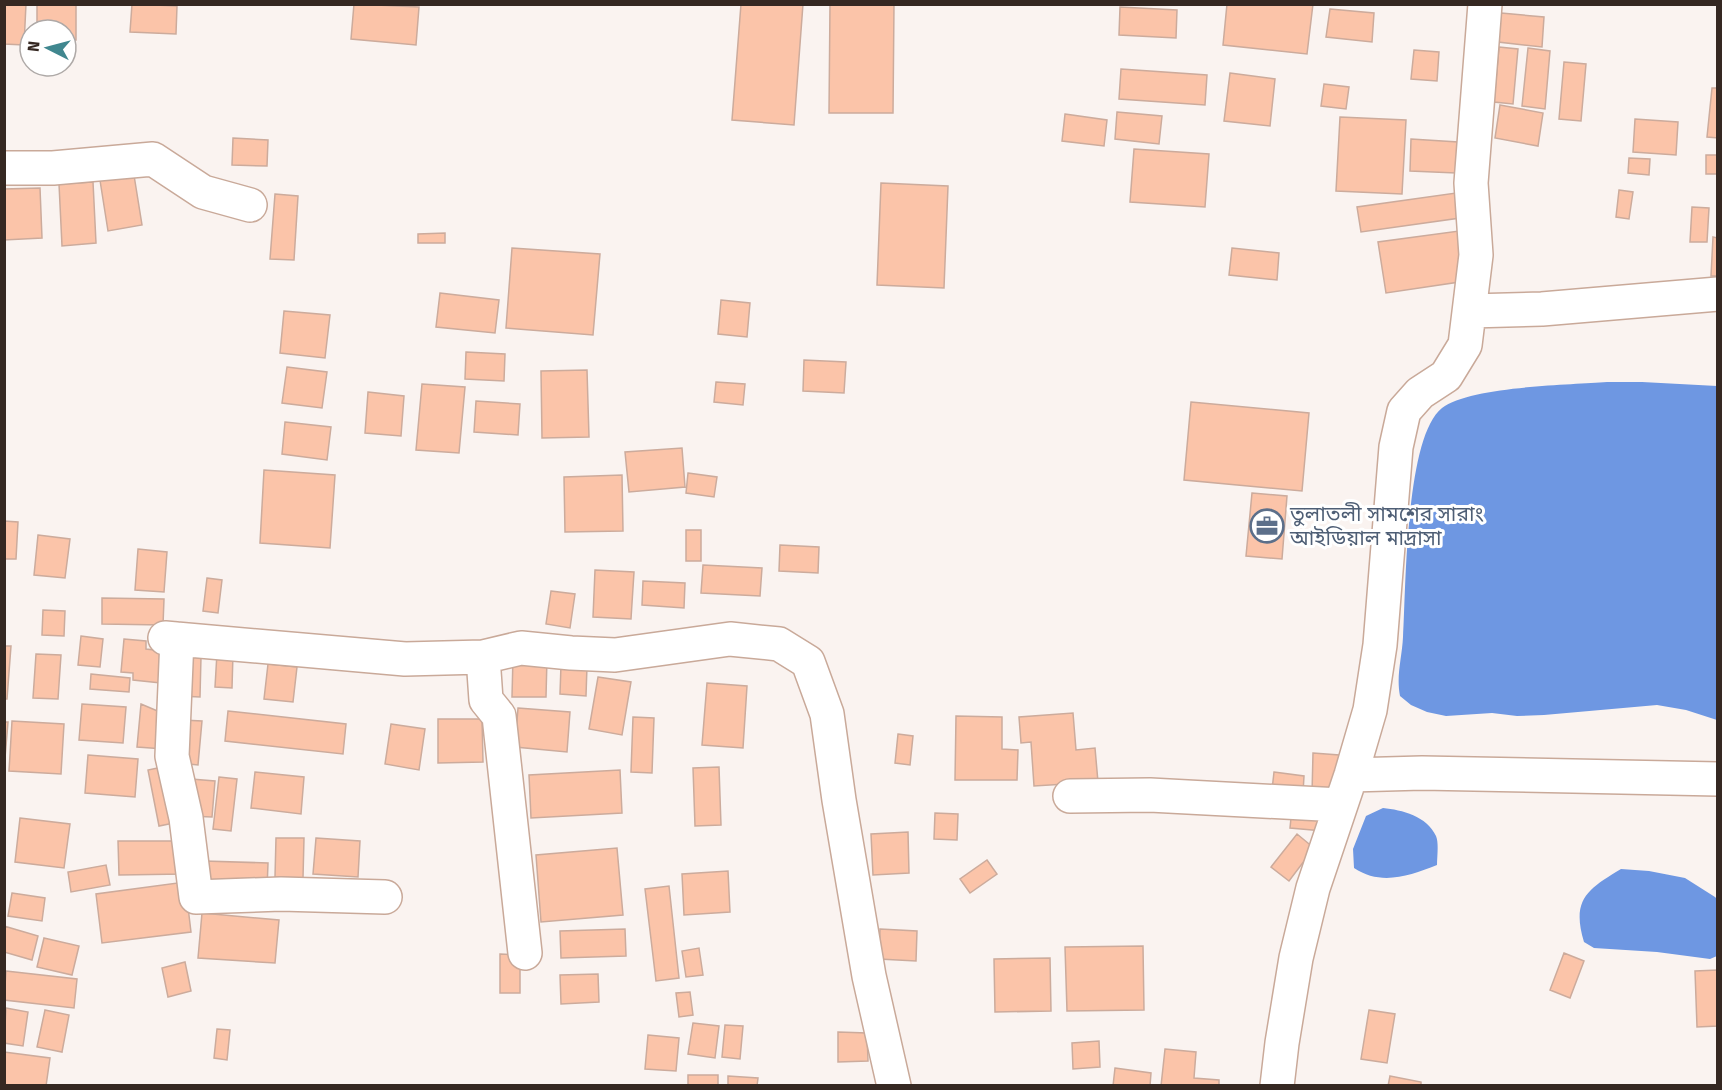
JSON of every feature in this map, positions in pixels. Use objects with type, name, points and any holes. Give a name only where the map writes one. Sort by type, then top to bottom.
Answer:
[{"type":"street","points":[[1277,1086],[1296,958],[1313,888],[1370,710],[1380,645],[1396,447],[1404,411],[1420,393],[1446,376],[1465,345],[1476,255],[1471,183],[1485,4]]},
{"type":"street","points":[[4,168],[53,168],[153,159],[203,192],[250,205]]},
{"type":"street","points":[[1470,311],[1542,309],[1718,294]]},
{"type":"street","points":[[385,897],[281,894],[196,897],[186,818],[172,756],[171,639],[405,659],[483,657],[521,648],[615,655],[730,639],[779,644],[808,662],[827,714],[869,976],[894,1086]]},
{"type":"street","points":[[483,657],[486,700],[499,716],[525,953]]},
{"type":"street","points":[[1351,775],[1422,773],[1718,779]]},
{"type":"street","points":[[1070,796],[1150,795],[1340,805]]},
{"type":"water","points":[[1607,382],[1717,386],[1717,720],[1686,710],[1657,705],[1544,715],[1517,716],[1492,713],[1446,716],[1427,712],[1411,705],[1400,696],[1399,681],[1407,552],[1414,481],[1421,449],[1430,424],[1442,408],[1474,395],[1521,388]]},
{"type":"water","points":[[1383,808],[1406,812],[1427,823],[1437,839],[1437,865],[1406,876],[1385,878],[1374,877],[1354,868],[1353,849],[1366,816]]},
{"type":"water","points":[[1621,869],[1649,871],[1685,878],[1715,897],[1718,900],[1717,956],[1710,959],[1657,952],[1594,948],[1584,942],[1580,915],[1585,897],[1599,883]]},
{"type":"building","points":[[4,4],[26,4],[25,18],[18,18],[18,45],[4,44]]},
{"type":"building","points":[[37,4],[76,4],[76,18],[37,18]]},
{"type":"building","points":[[132,4],[177,6],[176,34],[130,32]]},
{"type":"building","points":[[354,4],[419,7],[416,45],[351,39]]},
{"type":"building","points":[[741,4],[803,4],[794,125],[732,120]]},
{"type":"building","points":[[830,4],[894,4],[893,113],[829,113]]},
{"type":"building","points":[[1227,4],[1313,4],[1307,54],[1223,45]]},
{"type":"building","points":[[1120,7],[1177,10],[1176,38],[1119,35]]},
{"type":"building","points":[[1330,9],[1374,13],[1372,42],[1326,37]]},
{"type":"building","points":[[1501,13],[1544,17],[1542,47],[1498,42]]},
{"type":"building","points":[[1499,47],[1518,49],[1513,104],[1494,102]]},
{"type":"building","points":[[1528,48],[1550,51],[1545,109],[1522,106]]},
{"type":"building","points":[[1414,50],[1439,52],[1437,81],[1411,79]]},
{"type":"building","points":[[1564,62],[1586,64],[1581,121],[1559,119]]},
{"type":"building","points":[[1121,69],[1207,75],[1205,105],[1119,99]]},
{"type":"building","points":[[1230,73],[1275,79],[1270,126],[1224,121]]},
{"type":"building","points":[[1324,84],[1349,87],[1346,109],[1321,106]]},
{"type":"building","points":[[1712,88],[1718,88],[1718,138],[1707,137]]},
{"type":"building","points":[[1500,105],[1543,113],[1538,146],[1495,138]]},
{"type":"building","points":[[1117,112],[1162,116],[1159,144],[1115,139]]},
{"type":"building","points":[[1065,114],[1107,120],[1104,146],[1062,141]]},
{"type":"building","points":[[1340,117],[1406,120],[1402,194],[1336,191]]},
{"type":"building","points":[[1635,119],[1678,122],[1676,155],[1633,152]]},
{"type":"building","points":[[233,138],[268,140],[267,166],[232,165]]},
{"type":"building","points":[[1411,139],[1458,142],[1456,173],[1410,171]]},
{"type":"building","points":[[1134,149],[1209,154],[1205,207],[1130,202]]},
{"type":"building","points":[[1706,155],[1718,155],[1718,174],[1706,174]]},
{"type":"building","points":[[1629,158],[1650,159],[1649,175],[1628,173]]},
{"type":"building","points":[[133,169],[142,225],[108,231],[99,174]]},
{"type":"building","points":[[93,182],[96,243],[62,246],[59,184]]},
{"type":"building","points":[[881,183],[948,186],[944,288],[877,285]]},
{"type":"building","points":[[40,188],[42,238],[4,240],[4,189]]},
{"type":"building","points":[[1619,190],[1633,192],[1629,219],[1616,217]]},
{"type":"building","points":[[1456,193],[1460,218],[1361,232],[1357,207]]},
{"type":"building","points":[[275,194],[298,196],[294,260],[270,259]]},
{"type":"building","points":[[1692,207],[1709,208],[1707,242],[1690,242]]},
{"type":"building","points":[[1459,231],[1466,281],[1386,293],[1378,242]]},
{"type":"building","points":[[445,233],[445,243],[418,243],[418,234]]},
{"type":"building","points":[[1713,237],[1718,238],[1718,276],[1711,276]]},
{"type":"building","points":[[512,248],[600,254],[593,335],[506,328]]},
{"type":"building","points":[[1232,248],[1279,253],[1277,280],[1229,275]]},
{"type":"building","points":[[440,293],[499,300],[495,333],[436,327]]},
{"type":"building","points":[[721,300],[750,303],[747,337],[718,334]]},
{"type":"building","points":[[284,311],[330,315],[325,358],[280,353]]},
{"type":"building","points":[[466,352],[505,354],[504,381],[465,379]]},
{"type":"building","points":[[804,360],[846,362],[844,393],[803,391]]},
{"type":"building","points":[[287,367],[327,372],[322,408],[282,403]]},
{"type":"building","points":[[587,370],[589,437],[542,438],[541,371]]},
{"type":"building","points":[[716,382],[745,384],[743,405],[714,402]]},
{"type":"building","points":[[422,384],[465,387],[459,453],[416,450]]},
{"type":"building","points":[[368,392],[404,396],[401,436],[365,433]]},
{"type":"building","points":[[476,401],[520,404],[518,435],[474,432]]},
{"type":"building","points":[[1191,402],[1309,413],[1302,491],[1184,480]]},
{"type":"building","points":[[285,422],[331,427],[327,460],[282,454]]},
{"type":"building","points":[[682,448],[685,487],[629,492],[625,452]]},
{"type":"building","points":[[264,470],[335,475],[330,548],[260,543]]},
{"type":"building","points":[[688,473],[717,477],[714,497],[686,493]]},
{"type":"building","points":[[622,475],[623,531],[565,532],[564,477]]},
{"type":"building","name":"তুলাতলী সামশের সারাং আইডিয়াল মাদ্রাসা","points":[[1252,493],[1287,496],[1282,559],[1246,556]]},
{"type":"building","points":[[4,521],[18,522],[16,559],[4,559]]},
{"type":"building","points":[[686,530],[701,530],[701,561],[686,561]]},
{"type":"building","points":[[38,535],[70,539],[65,578],[34,575]]},
{"type":"building","points":[[780,545],[819,547],[818,573],[779,571]]},
{"type":"building","points":[[138,549],[167,552],[164,592],[135,590]]},
{"type":"building","points":[[703,565],[762,568],[760,596],[701,593]]},
{"type":"building","points":[[595,570],[634,572],[631,619],[593,617]]},
{"type":"building","points":[[207,578],[222,580],[218,613],[203,611]]},
{"type":"building","points":[[643,581],[685,583],[684,608],[642,605]]},
{"type":"building","points":[[551,591],[575,594],[570,628],[546,624]]},
{"type":"building","points":[[102,598],[164,599],[163,625],[102,624]]},
{"type":"building","points":[[43,610],[65,611],[64,636],[42,635]]},
{"type":"building","points":[[81,636],[103,639],[100,667],[78,665]]},
{"type":"building","points":[[124,639],[146,641],[146,649],[172,652],[170,684],[133,680],[133,673],[121,672]]},
{"type":"building","points":[[4,646],[11,646],[7,699],[4,699]]},
{"type":"building","points":[[217,653],[233,654],[232,688],[215,687]]},
{"type":"building","points":[[36,654],[61,655],[58,699],[33,698]]},
{"type":"building","points":[[181,656],[201,657],[200,697],[179,696]]},
{"type":"building","points":[[513,657],[547,658],[546,697],[512,697]]},
{"type":"building","points":[[268,664],[297,667],[293,702],[264,699]]},
{"type":"building","points":[[561,665],[587,666],[586,696],[560,694]]},
{"type":"building","points":[[91,674],[130,678],[129,692],[90,689]]},
{"type":"building","points":[[598,677],[631,682],[622,735],[589,729]]},
{"type":"building","points":[[707,683],[747,686],[743,748],[702,745]]},
{"type":"building","points":[[82,704],[126,707],[123,743],[79,740]]},
{"type":"building","points":[[141,704],[167,715],[164,749],[137,747]]},
{"type":"building","points":[[518,708],[570,712],[567,752],[515,747]]},
{"type":"building","points":[[228,711],[346,724],[343,754],[225,741]]},
{"type":"building","points":[[1073,713],[1076,750],[1095,748],[1098,782],[1034,786],[1031,742],[1021,743],[1019,717]]},
{"type":"building","points":[[956,716],[1002,717],[1002,749],[1018,750],[1017,780],[955,780]]},
{"type":"building","points":[[633,717],[654,718],[652,773],[631,772]]},
{"type":"building","points":[[438,719],[482,719],[483,762],[438,763]]},
{"type":"building","points":[[182,720],[202,721],[198,765],[179,763]]},
{"type":"building","points":[[12,721],[64,724],[61,774],[9,771]]},
{"type":"building","points":[[4,722],[8,722],[4,770]]},
{"type":"building","points":[[391,724],[425,729],[419,770],[385,764]]},
{"type":"building","points":[[898,734],[913,736],[910,765],[895,763]]},
{"type":"building","points":[[1313,753],[1339,755],[1337,795],[1312,794]]},
{"type":"building","points":[[88,755],[138,759],[135,797],[85,793]]},
{"type":"building","points":[[167,766],[179,822],[159,826],[148,770]]},
{"type":"building","points":[[719,767],[721,825],[695,826],[693,768]]},
{"type":"building","points":[[620,770],[622,813],[531,818],[529,775]]},
{"type":"building","points":[[255,772],[304,777],[301,814],[251,808]]},
{"type":"building","points":[[1274,772],[1304,776],[1303,793],[1272,790]]},
{"type":"building","points":[[219,777],[237,779],[231,831],[213,829]]},
{"type":"building","points":[[191,779],[215,781],[212,817],[188,816]]},
{"type":"building","points":[[1292,808],[1324,810],[1323,831],[1290,828]]},
{"type":"building","points":[[935,813],[958,814],[957,840],[934,839]]},
{"type":"building","points":[[20,818],[70,824],[64,868],[15,862]]},
{"type":"building","points":[[908,832],[909,873],[873,875],[871,834]]},
{"type":"building","points":[[1297,834],[1314,848],[1289,881],[1271,867]]},
{"type":"building","points":[[276,838],[304,838],[303,878],[275,877]]},
{"type":"building","points":[[316,838],[360,841],[358,877],[313,874]]},
{"type":"building","points":[[118,841],[184,841],[184,874],[119,875]]},
{"type":"building","points":[[617,848],[623,915],[541,922],[536,855]]},
{"type":"building","points":[[987,860],[997,874],[970,893],[960,879]]},
{"type":"building","points":[[204,861],[268,863],[267,890],[204,888]]},
{"type":"building","points":[[106,865],[110,885],[71,892],[68,872]]},
{"type":"building","points":[[728,871],[730,912],[684,915],[682,874]]},
{"type":"building","points":[[185,882],[191,932],[102,943],[96,894]]},
{"type":"building","points":[[669,886],[679,978],[656,981],[645,889]]},
{"type":"building","points":[[12,893],[45,898],[42,921],[8,916]]},
{"type":"building","points":[[202,913],[279,920],[275,963],[198,958]]},
{"type":"building","points":[[4,926],[38,936],[32,960],[4,952]]},
{"type":"building","points":[[625,929],[626,956],[561,958],[560,931]]},
{"type":"building","points":[[880,929],[917,931],[916,961],[879,959]]},
{"type":"building","points":[[44,938],[79,946],[72,975],[37,967]]},
{"type":"building","points":[[1143,946],[1144,1010],[1067,1011],[1065,947]]},
{"type":"building","points":[[699,948],[703,975],[686,977],[682,951]]},
{"type":"building","points":[[1564,953],[1584,961],[1570,998],[1550,990]]},
{"type":"building","points":[[500,954],[520,955],[520,993],[500,993]]},
{"type":"building","points":[[1050,958],[1051,1011],[995,1012],[994,959]]},
{"type":"building","points":[[185,962],[191,991],[168,997],[162,968]]},
{"type":"building","points":[[1718,970],[1718,1026],[1697,1027],[1695,971]]},
{"type":"building","points":[[6,971],[77,979],[74,1008],[4,1000]]},
{"type":"building","points":[[598,974],[599,1002],[561,1004],[560,975]]},
{"type":"building","points":[[690,992],[693,1015],[679,1017],[676,993]]},
{"type":"building","points":[[6,1008],[28,1012],[23,1046],[4,1043]]},
{"type":"building","points":[[45,1010],[69,1015],[62,1052],[37,1047]]},
{"type":"building","points":[[1369,1010],[1395,1014],[1387,1063],[1361,1059]]},
{"type":"building","points":[[693,1023],[719,1026],[715,1058],[688,1054]]},
{"type":"building","points":[[725,1025],[743,1026],[740,1059],[722,1057]]},
{"type":"building","points":[[217,1029],[230,1030],[227,1060],[214,1058]]},
{"type":"building","points":[[838,1032],[867,1033],[868,1061],[838,1062]]},
{"type":"building","points":[[648,1035],[679,1038],[676,1071],[645,1069]]},
{"type":"building","points":[[1099,1041],[1100,1067],[1073,1069],[1072,1043]]},
{"type":"building","points":[[1165,1049],[1196,1052],[1194,1078],[1219,1080],[1219,1086],[1161,1086]]},
{"type":"building","points":[[4,1052],[50,1058],[46,1086],[4,1086]]},
{"type":"building","points":[[1115,1068],[1151,1073],[1150,1086],[1113,1086]]},
{"type":"building","points":[[688,1075],[718,1075],[718,1086],[688,1086]]},
{"type":"building","points":[[728,1076],[758,1078],[757,1086],[728,1086]]},
{"type":"building","points":[[1390,1076],[1421,1082],[1421,1086],[1388,1086]]},
{"type":"place","name":"তুলাতলী সামশের সারাং আইডিয়াল মাদ্রাসা","points":[[1267,526]]}]
